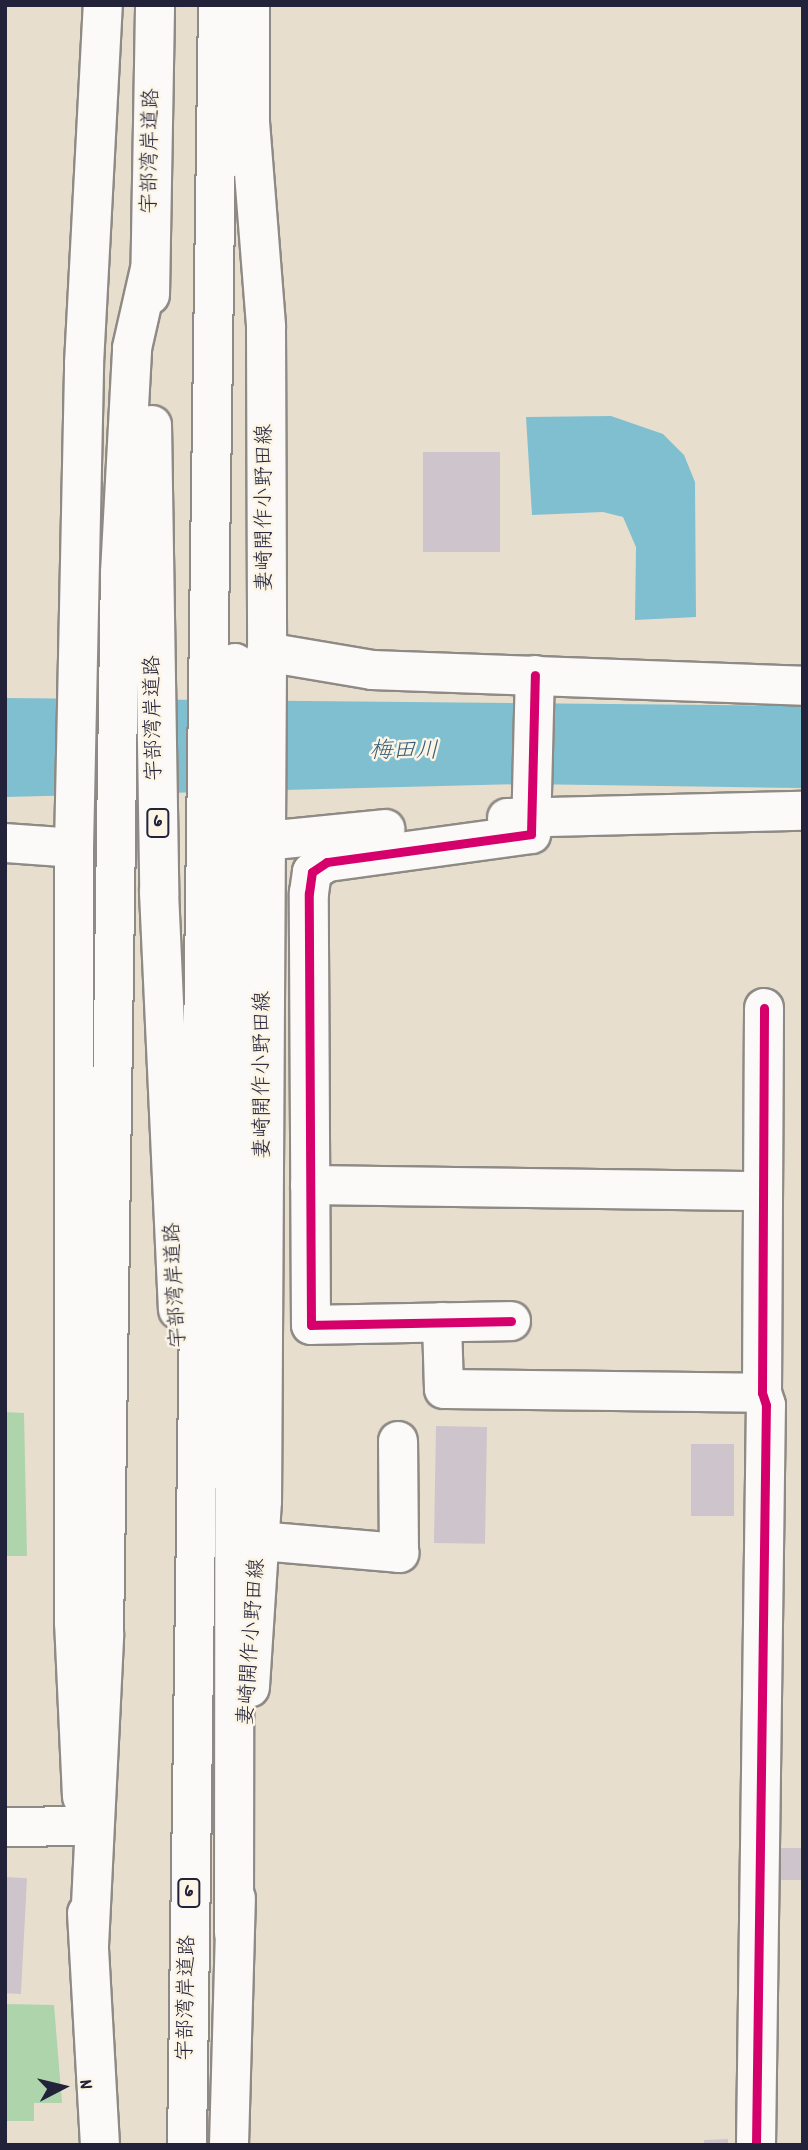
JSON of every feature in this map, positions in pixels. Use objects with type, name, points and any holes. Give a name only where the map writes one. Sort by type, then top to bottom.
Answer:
[{"type":"main road","points":[[100,2145],[74,1623],[74,848],[83,364],[103,5]]},
{"type":"main road","name":"宇部湾岸道路","points":[[155,5],[150,269],[159,892],[191,1640]]},
{"type":"main road","name":"宇部湾岸道路","points":[[187,2145],[191,1640],[202,1273],[218,5]]},
{"type":"main road","name":"妻崎開作小野田線","points":[[229,2145],[234,1933],[260,1541],[267,657],[266,327],[250,122],[250,5]]},
{"type":"main road","points":[[216,87],[237,758],[233,1191],[234,1933]]},
{"type":"main road","points":[[89,1946],[104,1634],[113,1189],[120,573],[132,348],[150,269]]},
{"type":"main road","points":[[267,657],[535,689],[803,686]]},
{"type":"main road","points":[[511,1321],[311,1325],[312,872],[327,862],[531,834],[534,807],[535,689]]},
{"type":"main road","points":[[266,834],[534,807],[803,811]]},
{"type":"main road","points":[[5,843],[74,848]]},
{"type":"main road","points":[[757,2145],[766,1405],[761,1393],[764,1008]]},
{"type":"main road","points":[[310,1185],[763,1191]]},
{"type":"main road","points":[[442,1322],[444,1389],[761,1393]]},
{"type":"main road","points":[[260,1541],[398,1553],[398,1441]]},
{"type":"main road","points":[[5,1827],[83,1826]]},
{"type":"green space","points":[[5,1412],[24,1413],[27,1556],[5,1556]]},
{"type":"green space","points":[[5,2004],[54,2005],[62,2103],[34,2103],[34,2121],[5,2121]]},
{"type":"water","points":[[611,416],[663,434],[684,455],[695,482],[696,617],[635,620],[636,547],[623,517],[603,512],[532,515],[526,417]]},
{"type":"water","name":"梅田川","points":[[5,698],[803,706],[803,788],[524,784],[5,797]]},
{"type":"building","points":[[423,452],[500,452],[500,552],[423,552]]},
{"type":"building","points":[[436,1426],[487,1427],[485,1544],[434,1543]]},
{"type":"building","points":[[691,1444],[734,1444],[734,1516],[691,1516]]},
{"type":"building","points":[[781,1848],[803,1848],[803,1880],[781,1880]]},
{"type":"building","points":[[5,1877],[27,1878],[21,1994],[5,1993]]},
{"type":"building","points":[[728,2139],[728,2145],[704,2145],[704,2140]]},
{"type":"cycle path","points":[[511,1321],[311,1325],[309,893],[312,872],[327,862],[531,834],[535,675]]},
{"type":"cycle path","points":[[756,2145],[766,1405],[762,1393],[764,1008]]}]
